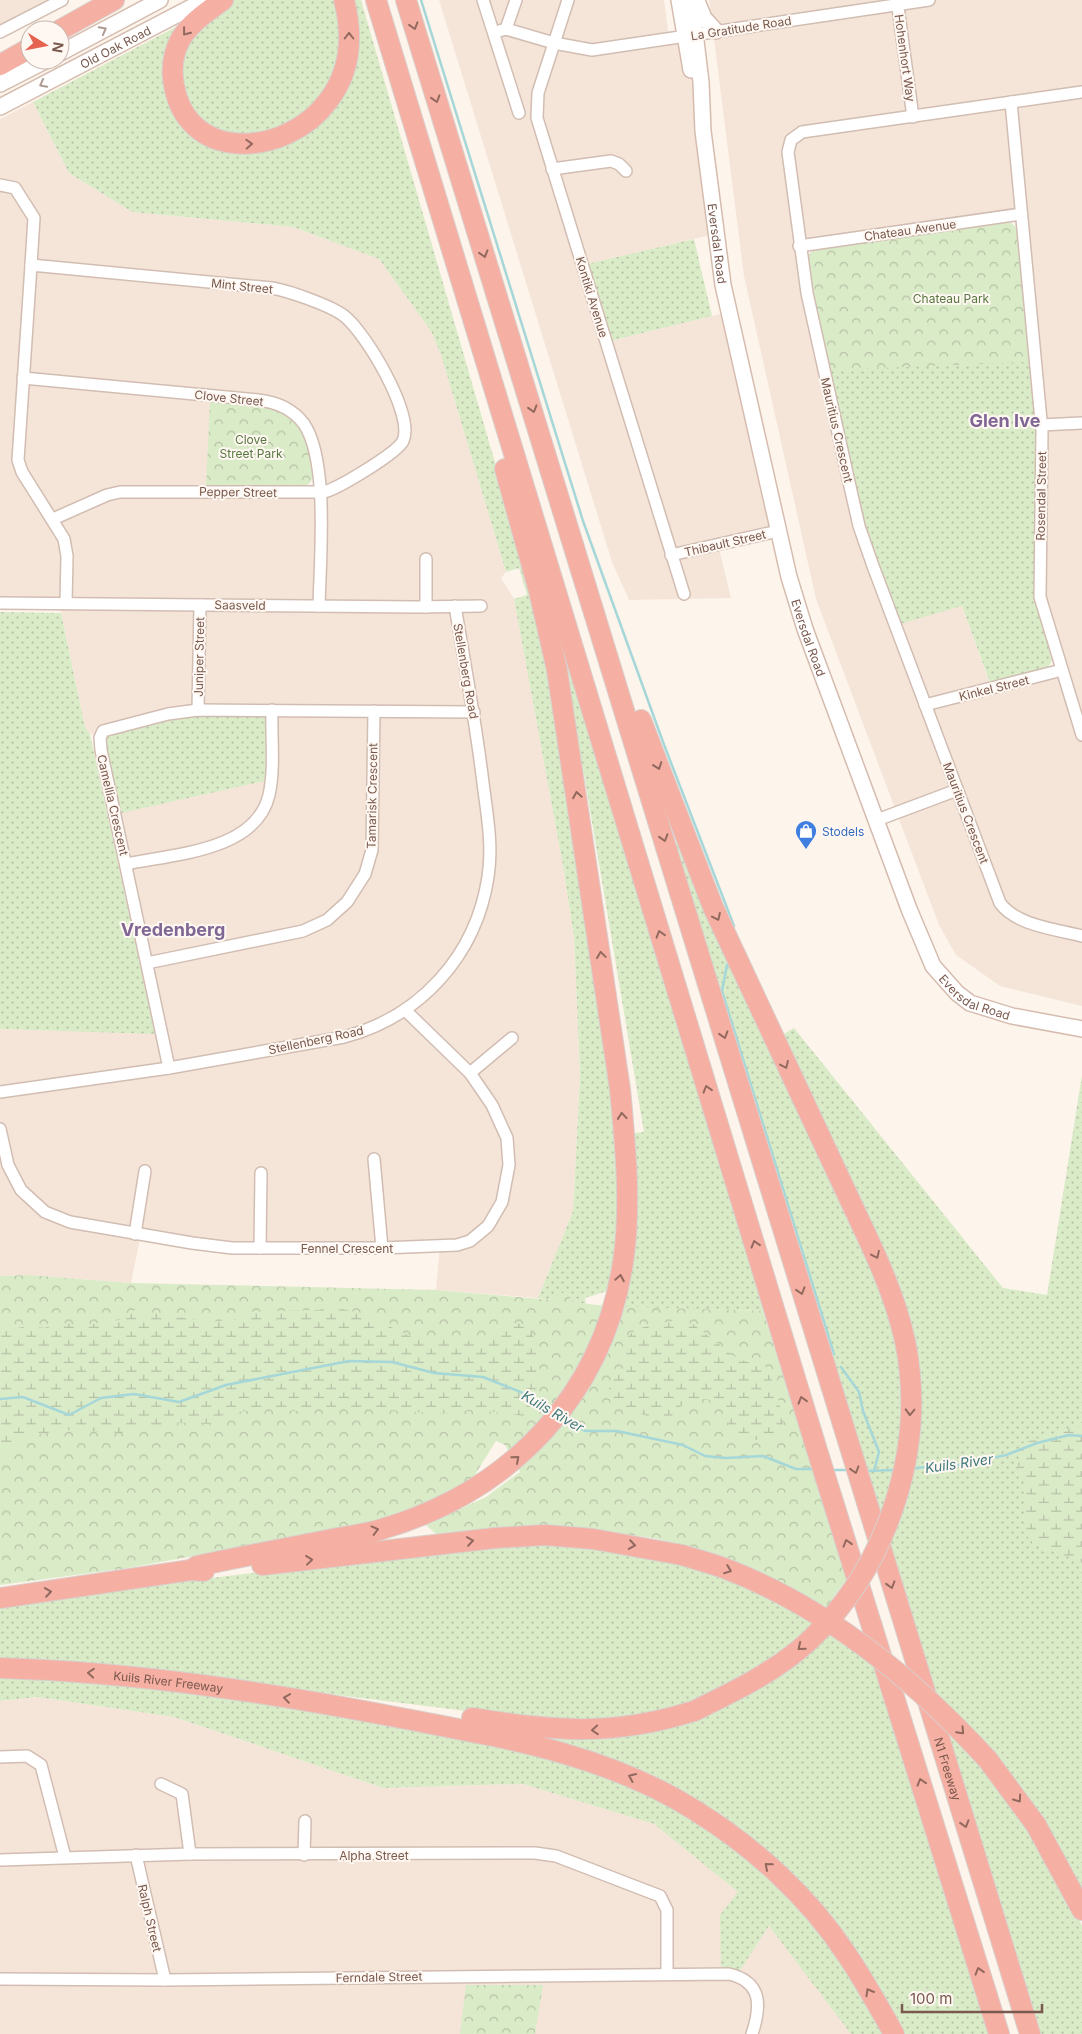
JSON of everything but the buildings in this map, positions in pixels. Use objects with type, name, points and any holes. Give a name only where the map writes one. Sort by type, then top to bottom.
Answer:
[{"type":"highway","points":[[70,24],[114,0]]},
{"type":"highway","points":[[223,0],[198,18],[180,40],[174,60],[174,87],[185,113],[197,127],[217,140],[246,144],[269,141],[298,130],[314,118],[330,99],[341,78],[348,56],[349,28],[344,0]]},
{"type":"highway","points":[[376,0],[816,1447],[999,2034]]},
{"type":"highway","points":[[335,1705],[407,1709],[539,1728],[584,1731],[658,1723],[694,1711],[756,1680],[778,1666],[810,1640],[838,1609],[864,1573],[883,1536],[896,1502],[910,1422],[909,1365],[902,1326],[891,1290],[713,907],[573,540],[406,0]]},
{"type":"highway","points":[[0,65],[20,54]]},
{"type":"highway","points":[[191,1570],[198,1566],[378,1530],[443,1506],[477,1488],[514,1460],[561,1413],[587,1370],[608,1326],[618,1291],[624,1254],[626,1201],[623,1128],[611,1025],[557,670],[540,591],[395,82],[399,74]]},
{"type":"highway","name":"N1 Freeway","points":[[573,540],[866,1505],[1030,2034]]},
{"type":"highway","points":[[0,1598],[191,1570],[207,1571],[495,1538],[546,1535],[602,1540],[682,1555],[729,1570],[796,1602],[866,1646],[922,1692],[988,1760],[1036,1825],[1082,1910]]},
{"type":"highway","name":"Kuils River Freeway","points":[[0,1668],[118,1675],[335,1705]]},
{"type":"highway","points":[[335,1705],[468,1729],[584,1759],[647,1784],[696,1811],[743,1844],[784,1880],[818,1916],[846,1953],[894,2034]]},
{"type":"main road","name":"Old Oak Road","points":[[70,48],[160,0]]},
{"type":"main road","name":"Old Oak Road","points":[[0,107],[205,0]]},
{"type":"main road","name":"Eversdal Road","points":[[679,0],[690,36],[723,285],[778,531],[797,606],[928,955],[942,978],[970,1003],[1012,1016],[1082,1030]]},
{"type":"main road","name":"Eversdal Road","points":[[690,36],[691,0]]},
{"type":"main road","points":[[697,0],[704,18],[716,31]]},
{"type":"main road","points":[[0,84],[27,70]]},
{"type":"street","points":[[0,32],[62,0]]},
{"type":"street","points":[[483,0],[519,113]]},
{"type":"street","points":[[493,32],[506,29],[516,0]]},
{"type":"street","name":"Kontiki Avenue","points":[[568,0],[538,93],[536,112],[684,594]]},
{"type":"street","name":"La Gratitude Road","points":[[506,29],[592,50],[897,2],[929,0]]},
{"type":"street","name":"Hohenhort Way","points":[[897,2],[912,117]]},
{"type":"street","name":"Mauritius Crescent","points":[[1082,92],[802,132],[791,140],[788,152],[799,246],[807,293],[859,526],[925,705],[998,897],[1004,908],[1019,919],[1082,936]]},
{"type":"street","name":"Rosendal Street","points":[[1010,102],[1041,425],[1040,596],[1082,735]]},
{"type":"street","points":[[552,169],[611,162],[619,164],[626,171]]},
{"type":"street","points":[[0,185],[15,188],[34,218],[18,460],[25,476],[53,518],[65,544],[66,603]]},
{"type":"street","name":"Chateau Avenue","points":[[799,246],[1021,214]]},
{"type":"street","name":"Mint Street","points":[[31,265],[272,288],[286,291],[337,311],[349,320],[385,371],[406,420],[406,432]]},
{"type":"street","name":"Clove Street","points":[[23,378],[258,400],[277,404],[298,417],[311,437],[317,458],[320,494],[320,606]]},
{"type":"street","points":[[1041,425],[1082,423]]},
{"type":"street","name":"Pepper Street","points":[[53,518],[107,495],[120,492],[320,494],[338,486],[399,447],[406,432]]},
{"type":"street","name":"Thibault Street","points":[[672,555],[778,531]]},
{"type":"street","points":[[426,559],[426,607]]},
{"type":"street","name":"Saasveld","points":[[0,603],[481,606]]},
{"type":"street","name":"Juniper Street","points":[[198,710],[200,605]]},
{"type":"street","name":"Stellenberg Road","points":[[0,1092],[169,1068],[344,1037],[379,1025],[405,1010],[430,990],[455,961],[474,927],[486,890],[490,838],[474,712],[455,606]]},
{"type":"street","name":"Kinkel Street","points":[[925,705],[1062,670]]},
{"type":"street","name":"Camellia Crescent","points":[[169,1068],[101,750],[102,734],[109,728],[168,714],[198,710],[474,712]]},
{"type":"street","points":[[126,864],[218,845],[236,838],[251,826],[266,805],[270,790],[272,710]]},
{"type":"street","name":"Tamarisk Crescent","points":[[147,964],[303,931],[327,920],[347,902],[365,874],[372,850],[374,711]]},
{"type":"street","points":[[876,820],[957,790]]},
{"type":"street","name":"Fennel Crescent","points":[[0,1128],[11,1173],[21,1190],[32,1203],[61,1219],[135,1234],[205,1245],[260,1248],[382,1248],[457,1245],[470,1241],[488,1226],[502,1202],[509,1164],[507,1138],[492,1105],[470,1073],[405,1010]]},
{"type":"street","points":[[470,1073],[512,1038]]},
{"type":"street","points":[[374,1159],[382,1248]]},
{"type":"street","points":[[135,1234],[145,1171]]},
{"type":"street","points":[[260,1248],[261,1173]]},
{"type":"street","points":[[0,1757],[27,1756],[41,1765],[65,1857]]},
{"type":"street","points":[[161,1784],[182,1794],[190,1854]]},
{"type":"street","points":[[304,1855],[305,1822]]},
{"type":"street","name":"Alpha Street","points":[[0,1860],[190,1854],[535,1853],[556,1856],[660,1896],[667,1910],[667,1974]]},
{"type":"street","name":"Ralph Street","points":[[136,1855],[165,1980]]},
{"type":"street","name":"Ferndale Street","points":[[0,1979],[165,1980],[729,1974],[745,1980],[757,1998],[758,2011],[752,2034]]},
{"type":"shaded area","points":[[0,0],[60,0],[20,20],[0,31]]},
{"type":"shaded area","points":[[439,0],[664,0],[669,39],[684,36],[702,131],[715,234],[587,264],[606,342],[728,312],[777,530],[718,544],[731,598],[629,600],[612,562]]},
{"type":"shaded area","points":[[709,0],[1082,0],[1082,1006],[1000,986],[956,955],[939,925],[816,599],[744,276]],"holes":[[[1020,214],[1042,609],[1061,670],[991,687],[962,606],[799,246]]]},
{"type":"shaded area","points":[[33,102],[69,173],[132,212],[293,227],[379,259],[431,331],[441,355],[506,572],[501,578],[514,599],[563,866],[574,939],[580,1075],[573,1211],[538,1298],[436,1290],[440,1245],[242,1247],[141,1234],[131,1283],[29,1275],[0,1276],[0,1029],[161,1033],[114,814],[270,780],[271,710],[100,738],[90,734],[85,727],[59,603],[0,603],[0,119]],"holes":[[[316,458],[319,493],[206,491]]]},
{"type":"shaded area","points":[[37,1697],[174,1717],[383,1788],[523,1784],[655,1824],[738,1892],[737,1975],[769,1926],[852,2034],[0,2034],[0,1701]]},
{"type":"green space","points":[[227,0],[361,0],[525,566],[543,634],[611,1063],[620,1217],[611,1290],[585,1298],[586,1304],[571,1302],[569,1292],[553,1300],[538,1298],[573,1211],[580,1075],[574,938],[563,866],[514,599],[527,595],[519,568],[506,572],[441,355],[431,331],[379,259],[293,227],[132,212],[69,173],[33,102]]},
{"type":"green space","name":"Chateau Park","points":[[1005,222],[1012,224],[1018,233],[1030,362],[829,370],[806,265],[812,251]]},
{"type":"green space","points":[[1009,222],[1015,226],[1018,233],[1036,431],[1036,603],[1052,660],[1048,668],[990,683],[962,606],[900,624],[860,512],[806,265],[812,251]]},
{"type":"green space","points":[[694,239],[712,316],[610,341],[587,264]]},
{"type":"green space","name":"Clove Street Park","points":[[210,400],[261,406],[288,416],[298,426],[306,441],[313,476],[308,485],[304,487],[206,487]]},
{"type":"green space","points":[[0,612],[61,613],[85,727],[90,734],[155,1034],[0,1029]]},
{"type":"green space","points":[[567,661],[767,1311],[618,1307],[628,1134],[644,1132],[584,774],[562,662]]},
{"type":"green space","points":[[199,715],[266,715],[265,781],[121,813],[105,744],[107,736],[178,717]]},
{"type":"green space","points":[[679,842],[883,1290],[903,1369],[904,1426],[882,1520],[673,845]]},
{"type":"green space","points":[[794,1028],[1003,1288],[1047,1295],[1082,1075],[1082,1889],[1043,1820],[980,1738],[934,1691],[889,1543],[919,1429],[864,1209],[784,1034]]},
{"type":"green space","points":[[29,1275],[131,1283],[436,1290],[553,1300],[552,1294],[569,1292],[571,1302],[606,1306],[763,1311],[847,1579],[825,1609],[695,1549],[653,1538],[570,1527],[526,1527],[436,1534],[426,1525],[486,1497],[520,1472],[505,1445],[496,1441],[471,1481],[425,1505],[373,1523],[128,1568],[0,1585],[0,1276]]},
{"type":"green space","points":[[326,1305],[364,1314],[414,1338],[438,1340],[451,1337],[484,1344],[512,1323],[526,1326],[534,1337],[537,1348],[539,1376],[535,1402],[530,1411],[523,1416],[474,1409],[448,1414],[342,1407],[316,1407],[309,1412],[264,1408],[226,1414],[221,1416],[219,1423],[213,1424],[176,1423],[143,1427],[121,1433],[69,1430],[26,1436],[16,1442],[0,1460],[0,1331],[29,1326],[44,1328],[64,1323],[80,1326],[119,1320],[135,1310],[209,1322],[234,1320],[247,1312],[319,1310]]},
{"type":"green space","points":[[674,1321],[693,1324],[738,1359],[766,1367],[779,1400],[783,1434],[776,1440],[750,1440],[735,1436],[728,1424],[729,1413],[718,1403],[711,1400],[697,1399],[690,1401],[670,1417],[660,1418],[637,1413],[611,1399],[609,1392],[610,1383],[621,1371],[625,1363],[624,1346],[630,1334],[644,1327]]},
{"type":"green space","points":[[1082,1425],[1082,1562],[1030,1543],[1025,1528],[1026,1491],[1018,1464],[1020,1444]]},
{"type":"green space","points":[[555,1541],[704,1567],[817,1622],[804,1636],[724,1692],[633,1720],[539,1720],[161,1673],[0,1664],[0,1604],[478,1545]]},
{"type":"green space","points":[[831,1631],[875,1661],[990,2034],[899,2034],[854,1958],[741,1836],[522,1733],[704,1716],[770,1682]]},
{"type":"green space","points":[[0,1676],[68,1679],[179,1691],[386,1721],[590,1767],[705,1823],[759,1865],[822,1930],[886,2034],[851,2034],[769,1926],[737,1975],[721,1973],[720,1915],[738,1892],[654,1824],[523,1784],[383,1788],[174,1717],[37,1697],[0,1701]]},
{"type":"green space","points":[[945,1723],[1013,1802],[1075,1909],[1082,1926],[1082,2034],[1041,2034]]},
{"type":"green space","points":[[466,1985],[543,1985],[535,2034],[460,2034]]},
{"type":"waterway","points":[[421,0],[583,521],[663,742],[734,926]]},
{"type":"waterway","points":[[727,965],[722,991],[834,1354]]},
{"type":"waterway","name":"Kuils River","points":[[0,1399],[23,1397],[69,1415],[101,1398],[134,1394],[179,1402],[226,1385],[349,1361],[392,1362],[434,1373],[483,1377],[533,1397],[551,1410]]},
{"type":"waterway","points":[[841,1367],[859,1392],[863,1411],[879,1452],[874,1471]]},
{"type":"waterway","name":"Kuils River","points":[[564,1418],[585,1431],[617,1431],[683,1445],[705,1456],[726,1458],[763,1456],[796,1469],[815,1469]]},
{"type":"waterway","name":"Kuils River","points":[[911,1469],[953,1466],[1006,1455],[1037,1443],[1069,1435],[1082,1436]]},
{"type":"waterway","name":"Kuils River","points":[[831,1470],[848,1470]]},
{"type":"waterway","name":"Kuils River","points":[[866,1471],[895,1470]]},
{"type":"place","name":"Stodels","points":[[806,850]]},
{"type":"district","name":"Glen Ive","points":[[1005,420]]},
{"type":"district","name":"Vredenberg","points":[[173,929]]}]
